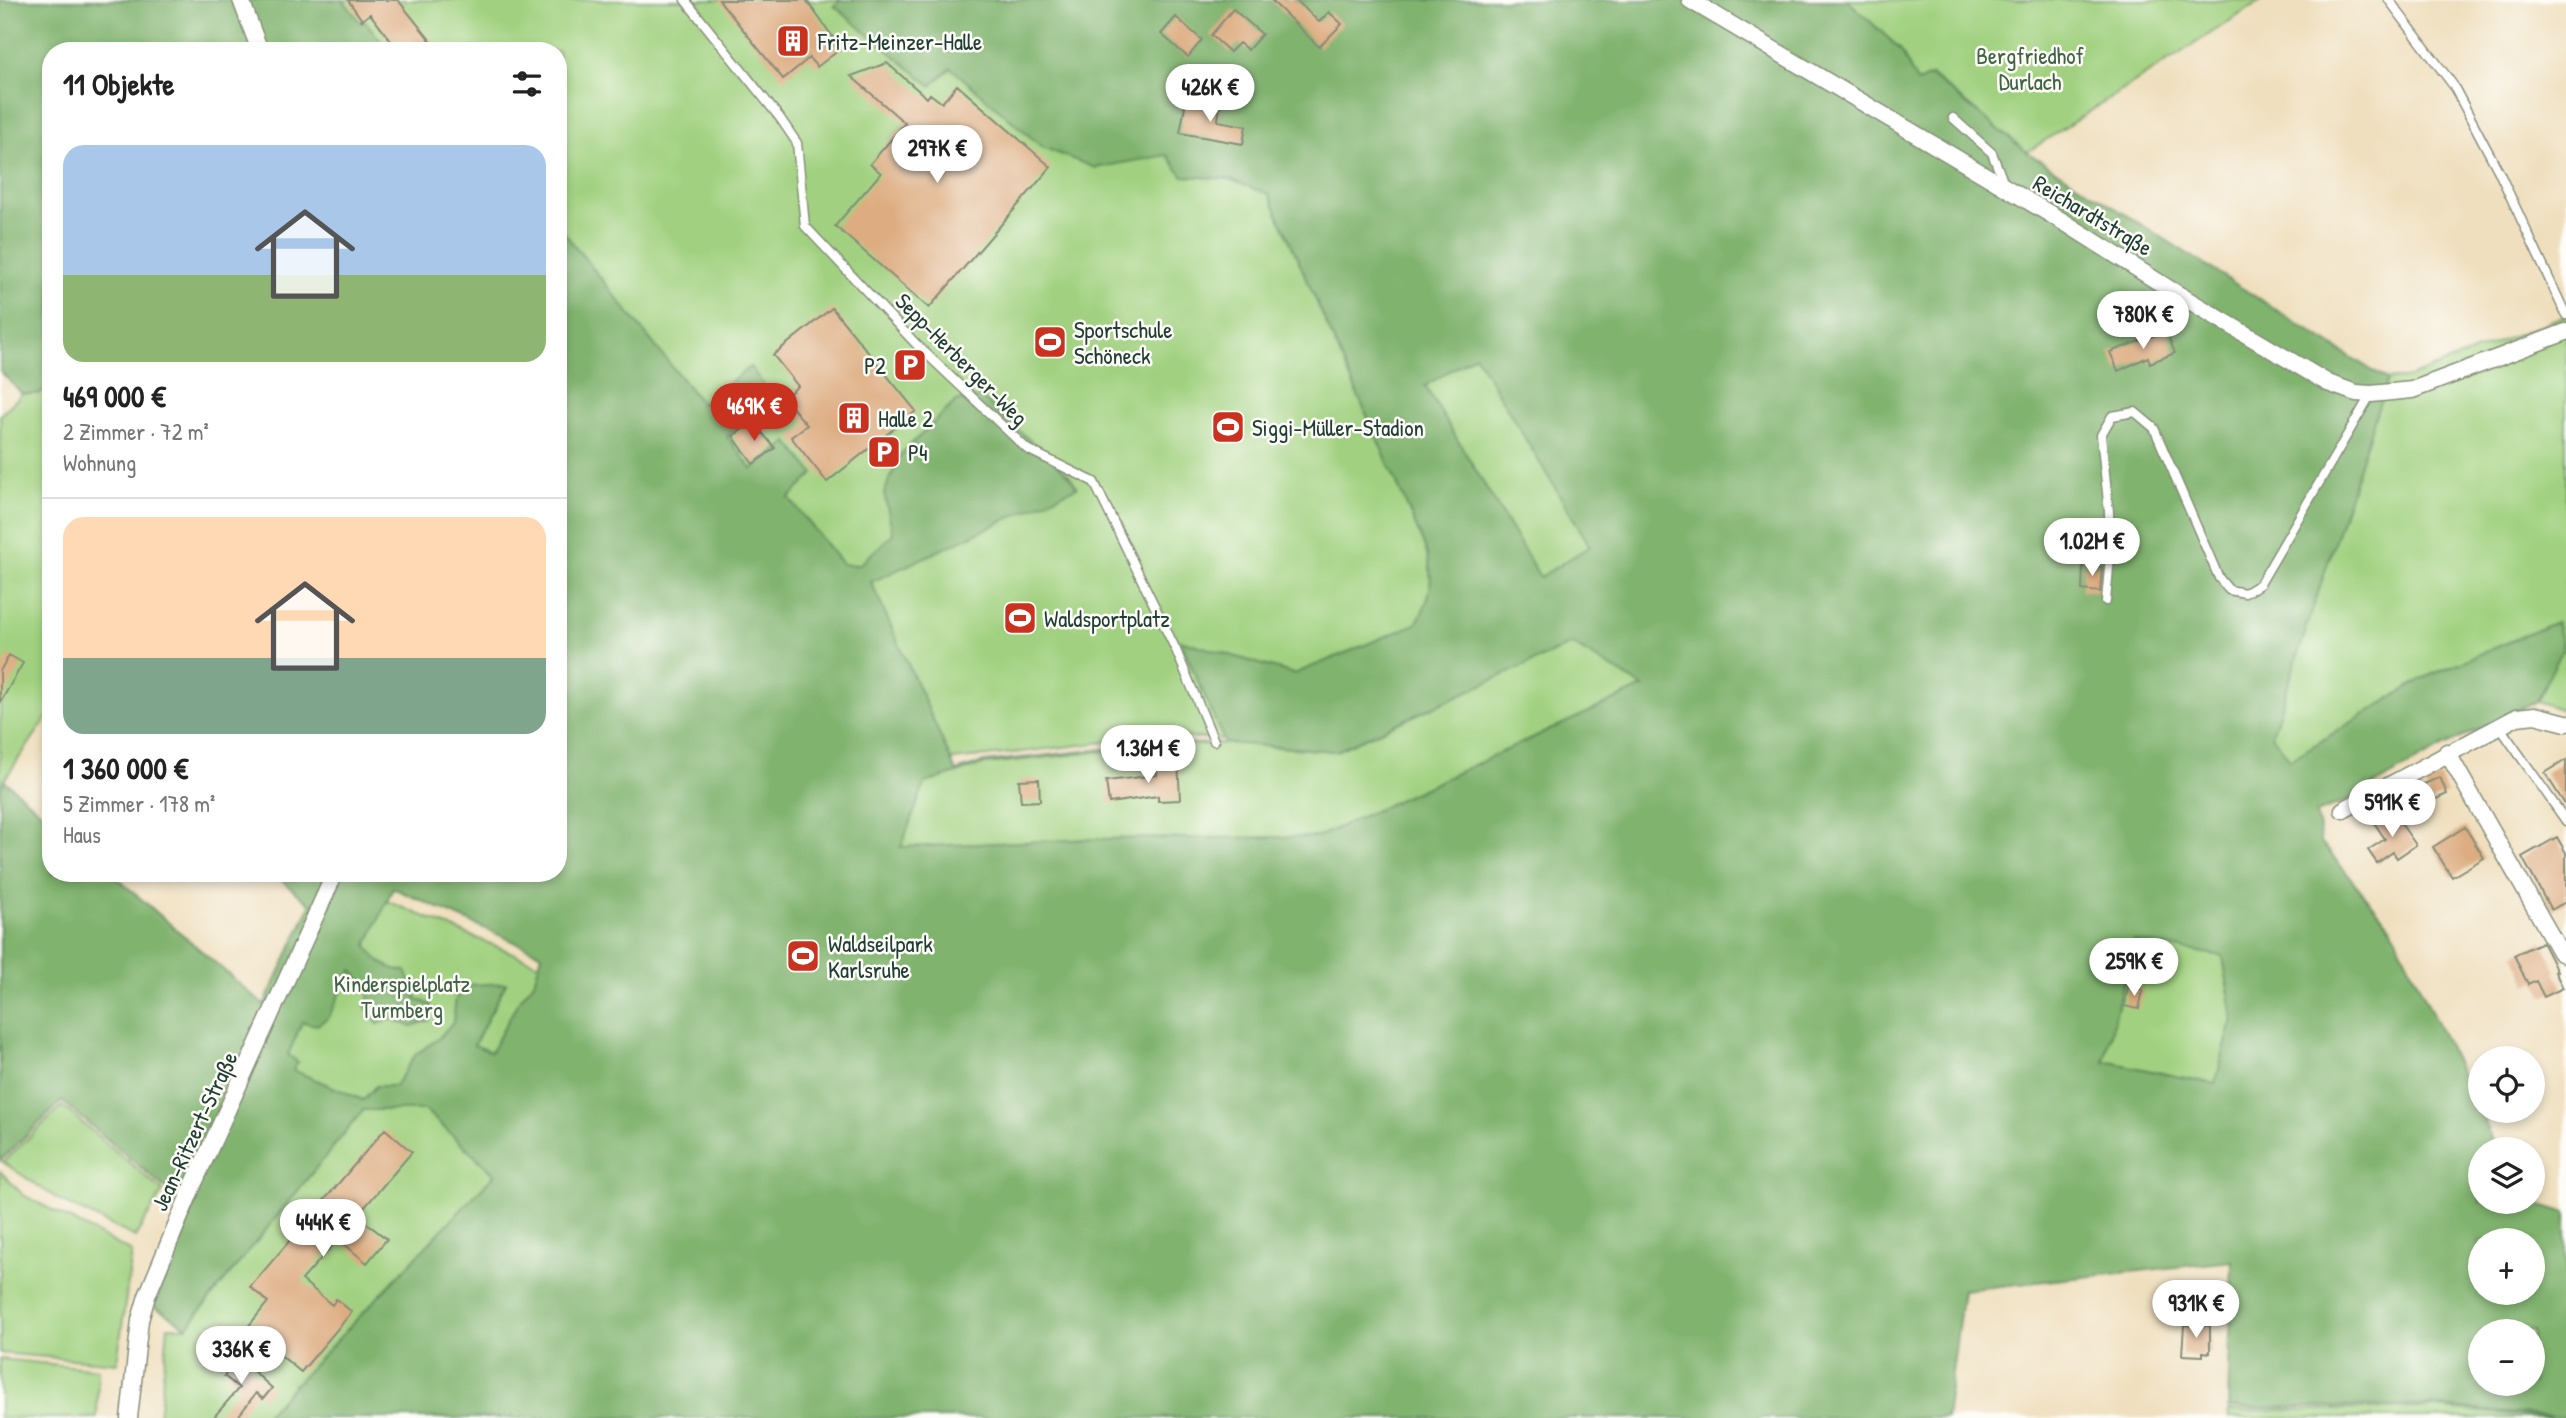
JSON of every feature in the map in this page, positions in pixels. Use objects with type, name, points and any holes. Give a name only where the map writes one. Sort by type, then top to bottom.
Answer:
[{"type":"street","points":[[241,0],[257,42]]},
{"type":"street","name":"Reichardtstraße","points":[[1690,0],[2067,224],[2171,290],[2318,377],[2344,389],[2371,394],[2412,390],[2566,332]]},
{"type":"street","points":[[2343,810],[2516,717],[2535,715],[2566,723]]},
{"type":"street","points":[[2447,752],[2560,952],[2566,956]]},
{"type":"street","name":"Jean-Ritzert-Straße","points":[[129,1418],[138,1330],[147,1296],[194,1184],[331,882]]},
{"type":"lane","name":"Sepp-Herberger-Weg","points":[[685,0],[797,143],[805,226],[916,344],[1027,449],[1094,482],[1176,649],[1214,741]]},
{"type":"lane","points":[[2389,0],[2453,85],[2499,172],[2566,315]]},
{"type":"lane","points":[[1953,118],[1992,153],[2001,171],[2005,189]]},
{"type":"lane","points":[[2106,601],[2109,512],[2101,435],[2112,416],[2135,412],[2154,428],[2219,578],[2229,590],[2245,593],[2260,584],[2371,394]]},
{"type":"lane","points":[[2499,726],[2566,821]]},
{"type":"green space","points":[[0,0],[343,0],[361,23],[365,21],[382,42],[42,42],[42,392],[22,394],[0,371]]},
{"type":"green space","name":"Sportschule Schöneck","points":[[334,0],[1048,0],[1566,425],[1620,555],[1281,745],[1156,736],[937,762],[567,270],[567,42],[362,42]]},
{"type":"green space","name":"Kinderspielplatz Turmberg","points":[[840,0],[1847,0],[1900,49],[1917,82],[1931,76],[2027,152],[2387,380],[2272,735],[2290,760],[2424,678],[2556,622],[2563,649],[2536,701],[2444,746],[2344,802],[2316,813],[2321,842],[2391,927],[2468,1087],[2468,1123],[2485,1123],[2492,1137],[2468,1137],[2468,1214],[2545,1214],[2545,1206],[2566,1213],[2566,1418],[2431,1406],[2228,1408],[2232,1261],[1963,1290],[1946,1418],[263,1418],[495,1174],[425,1110],[363,1110],[187,1327],[154,1306],[196,1201],[165,1188],[62,1101],[0,1161],[0,791],[4,780],[42,813],[42,882],[121,882],[264,1005],[311,905],[284,882],[567,882],[567,236],[702,404],[750,367],[775,399],[727,436],[752,469],[788,442],[814,474],[789,498],[842,564],[859,565],[893,534],[884,493],[900,455],[956,401],[982,398],[1070,476],[1077,487],[871,582],[956,771],[984,762],[1140,745],[1225,743],[1180,640],[1294,674],[1416,624],[1429,595],[1431,577],[1425,547],[1269,194],[1229,179],[1183,176],[1167,155],[1095,168],[1042,147],[951,68],[931,86],[834,6]],"holes":[[[1475,355],[1590,546],[1540,577],[1425,386]],[[1572,644],[1643,687],[1318,837],[1093,839],[901,847],[925,783],[985,764],[1139,747],[1225,743],[1336,751]],[[393,888],[542,954],[534,982],[518,1002],[491,1052],[474,1045],[506,983],[467,985],[456,998],[453,1022],[438,1039],[416,1054],[395,1086],[376,1086],[363,1100],[293,1070],[298,1062],[288,1055],[302,1022],[317,1025],[328,1018],[352,970],[370,992],[366,1007],[378,1024],[392,1019],[412,1026],[430,1020],[431,1005],[417,999],[406,971],[383,964],[367,945]],[[2134,941],[2223,956],[2233,1018],[2215,1084],[2104,1061]]]},
{"type":"green space","name":"Bergfriedhof Durlach","points":[[1847,0],[2262,0],[2027,152],[1932,76],[1917,83],[1900,49]]},
{"type":"green space","points":[[2566,315],[2566,711],[2536,701],[2563,649],[2556,622],[2424,678],[2289,761],[2271,735],[2387,380],[2410,377]]},
{"type":"green space","points":[[42,392],[42,725],[4,780],[0,791],[0,415],[22,394]]},
{"type":"green space","points":[[1572,644],[1644,687],[1318,837],[1093,839],[900,848],[925,782],[985,764],[1139,747],[1225,743],[1336,751]]},
{"type":"green space","name":"Kinderspielplatz Turmberg","points":[[790,738],[854,745],[840,863],[1075,858],[1053,943],[883,996],[628,1056],[544,1160],[501,1131],[529,1081],[458,1057],[425,1110],[495,1175],[263,1418],[159,1418],[168,1327],[187,1327],[363,1110],[300,1082],[278,1065],[363,891],[592,986],[607,860],[715,856]]},
{"type":"green space","points":[[2134,941],[2223,956],[2233,1018],[2215,1085],[2104,1061]]},
{"type":"green space","points":[[62,1106],[163,1191],[135,1237],[59,1200],[3,1162]]},
{"type":"green space","points":[[0,1171],[23,1195],[132,1252],[117,1363],[0,1353]]},
{"type":"green space","points":[[0,1359],[98,1369],[97,1418],[0,1418]]},
{"type":"green space","points":[[2431,1408],[2551,1418],[2229,1418],[2228,1411]]},
{"type":"building","points":[[348,0],[398,0],[432,42],[392,42],[370,14],[362,20]]},
{"type":"building","name":"Fritz-Meinzer-Halle","points":[[719,0],[806,0],[835,40],[832,43],[839,50],[817,67],[809,58],[783,79]]},
{"type":"building","points":[[1271,0],[1296,0],[1319,22],[1329,12],[1342,24],[1319,47]]},
{"type":"building","points":[[1233,9],[1262,34],[1248,50],[1239,43],[1230,52],[1211,35]]},
{"type":"building","points":[[1176,17],[1202,40],[1188,57],[1161,34]]},
{"type":"building","points":[[887,63],[927,98],[930,94],[942,103],[957,85],[1051,167],[929,308],[835,226],[881,173],[870,164],[905,123],[851,76]]},
{"type":"building","points":[[1186,100],[1220,106],[1218,121],[1246,126],[1243,144],[1180,133]]},
{"type":"building","name":"Halle 2","points":[[832,308],[916,411],[827,482],[791,437],[807,425],[784,398],[798,386],[773,355]]},
{"type":"building","points":[[2166,331],[2175,353],[2150,363],[2148,357],[2118,371],[2110,352]]},
{"type":"building","points":[[753,422],[775,448],[753,464],[733,436]]},
{"type":"building","points":[[2083,565],[2102,567],[2100,592],[2082,590]]},
{"type":"building","points":[[9,655],[23,663],[0,703],[0,671]]},
{"type":"building","points":[[1178,759],[1180,800],[1158,801],[1158,796],[1109,803],[1106,781],[1157,775],[1156,760]]},
{"type":"building","points":[[2566,760],[2566,806],[2545,773]]},
{"type":"building","points":[[2440,777],[2447,794],[2432,801],[2424,784]]},
{"type":"building","points":[[1039,779],[1040,801],[1021,802],[1019,780]]},
{"type":"building","points":[[2393,812],[2416,845],[2397,858],[2393,852],[2377,863],[2368,850],[2385,839],[2375,824]]},
{"type":"building","points":[[2465,827],[2484,858],[2452,877],[2433,847]]},
{"type":"building","points":[[2557,837],[2566,853],[2566,902],[2551,910],[2522,857]]},
{"type":"building","points":[[2542,942],[2563,988],[2544,997],[2536,981],[2528,985],[2514,955]]},
{"type":"building","points":[[2128,987],[2143,990],[2139,1009],[2124,1006]]},
{"type":"building","points":[[385,1129],[412,1152],[357,1216],[387,1239],[367,1263],[338,1239],[302,1280],[332,1305],[336,1299],[352,1312],[301,1372],[247,1328],[268,1302],[250,1287]]},
{"type":"building","points":[[2184,1325],[2210,1326],[2210,1353],[2203,1352],[2203,1356],[2182,1355]]},
{"type":"building","points":[[229,1349],[272,1388],[263,1399],[256,1393],[237,1418],[213,1418],[239,1388],[224,1376],[229,1370],[219,1361]]},
{"type":"place","name":"Fritz-Meinzer-Halle","points":[[793,41]]},
{"type":"place","name":"Sportschule Schöneck","points":[[1050,342]]},
{"type":"place","name":"P2","points":[[910,365]]},
{"type":"place","name":"Halle 2","points":[[854,418]]},
{"type":"place","name":"Siggi-Müller-Stadion","points":[[1228,427]]},
{"type":"place","name":"P4","points":[[884,452]]},
{"type":"place","name":"Waldsportplatz","points":[[1020,618]]},
{"type":"place","name":"Waldseilpark Karlsruhe","points":[[803,956]]}]
